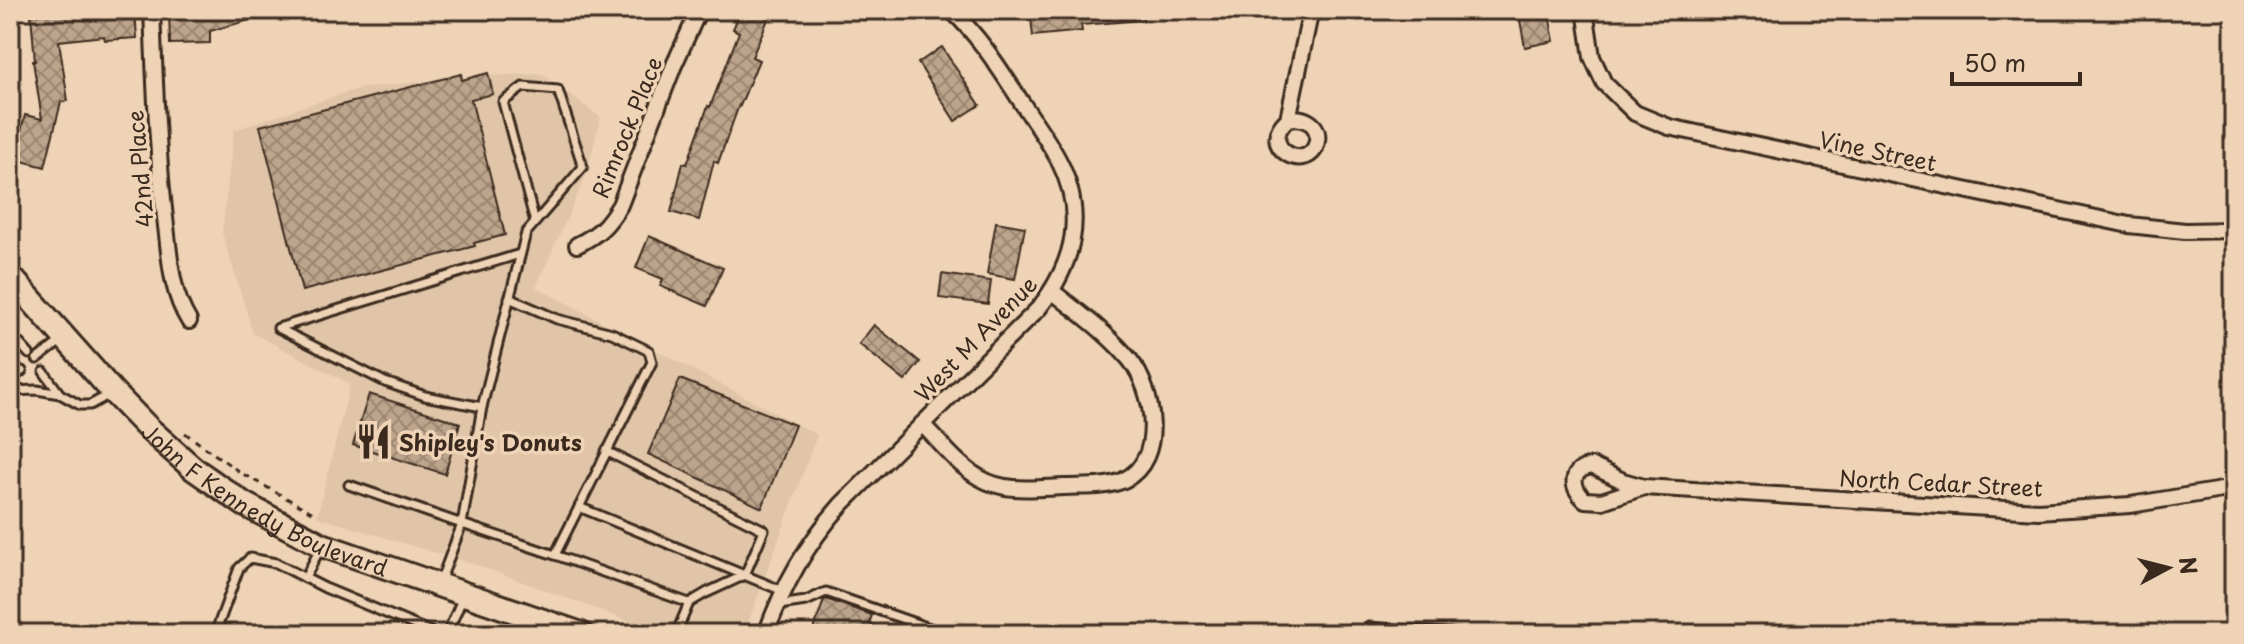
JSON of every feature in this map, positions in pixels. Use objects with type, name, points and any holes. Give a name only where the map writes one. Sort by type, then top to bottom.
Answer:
[{"type":"main road","name":"John F Kennedy Boulevard","points":[[12,281],[165,444],[244,504],[322,545],[554,630],[581,634]]},
{"type":"street","name":"42nd Place","points":[[152,10],[167,238],[176,295],[189,321]]},
{"type":"street","name":"Rimrock Place","points":[[577,245],[596,235],[610,222],[620,205],[674,65],[699,10]]},
{"type":"street","name":"West M Avenue","points":[[766,634],[780,598],[820,529],[1039,308],[1063,271],[1073,242],[1075,215],[1070,186],[1058,158],[984,45],[951,10]]},
{"type":"street","points":[[1288,119],[1311,10]]},
{"type":"street","name":"Vine Street","points":[[1585,10],[1592,57],[1604,83],[1635,113],[1669,127],[2129,225],[2185,231],[2234,230]]},
{"type":"street","points":[[922,424],[970,472],[982,480],[1004,487],[1025,489],[1098,485],[1121,481],[1135,471],[1151,444],[1153,422],[1140,376],[1131,361],[1103,332],[1052,291]]},
{"type":"street","name":"North Cedar Street","points":[[1644,487],[2038,511],[2130,505],[2234,488]]},
{"type":"lane","points":[[438,586],[462,524],[482,407],[526,233],[583,167],[558,90],[523,87],[503,102],[535,222]]},
{"type":"lane","points":[[482,407],[425,396],[385,382],[278,328],[520,254]]},
{"type":"lane","points":[[509,298],[557,319],[612,333],[649,351],[652,362],[555,555]]},
{"type":"lane","points":[[10,333],[29,354]]},
{"type":"lane","points":[[37,359],[65,337]]},
{"type":"lane","points":[[10,380],[22,371]]},
{"type":"lane","points":[[44,372],[60,394]]},
{"type":"lane","points":[[10,391],[37,390],[60,394],[80,405],[90,405],[113,392]]},
{"type":"lane","points":[[606,451],[764,530],[745,575],[689,603],[676,634]]},
{"type":"lane","points":[[349,485],[689,603]]},
{"type":"lane","points":[[579,507],[745,575],[780,598],[806,601],[826,592],[935,630],[934,634]]},
{"type":"lane","points":[[305,578],[322,545]]},
{"type":"lane","points":[[215,634],[239,568],[250,558],[276,563],[436,634]]},
{"type":"lane","points":[[447,634],[464,595]]},
{"type":"lane","points":[[1366,634],[1369,627],[1462,634]]},
{"type":"path","points":[[185,433],[241,473],[317,515]]},
{"type":"shaded area","points":[[542,74],[601,118],[585,178],[536,287],[817,435],[744,634],[664,634],[479,566],[317,517],[350,384],[253,333],[222,233],[234,130],[357,89],[472,76]]},
{"type":"shaded area","points":[[955,618],[1005,634],[950,634]]},
{"type":"shaded area","points":[[1310,627],[1382,633],[1427,634],[1308,634]]},
{"type":"building","points":[[94,10],[95,14],[135,10],[137,38],[105,40],[104,36],[59,41],[68,101],[61,102],[45,167],[14,159],[25,115],[42,119],[33,61],[31,15]]},
{"type":"building","points":[[271,10],[271,14],[210,31],[210,43],[170,44],[169,12]]},
{"type":"building","points":[[741,10],[772,10],[752,57],[759,60],[718,163],[714,161],[699,220],[671,212],[683,163],[687,164],[739,32],[733,29]]},
{"type":"building","points":[[1030,10],[1142,10],[1143,20],[1081,25],[1082,31],[1033,36]]},
{"type":"building","points":[[1518,10],[1548,10],[1554,41],[1525,47]]},
{"type":"building","points":[[942,47],[980,105],[955,121],[918,63]]},
{"type":"building","points":[[488,73],[493,94],[471,99],[505,235],[474,243],[475,246],[302,291],[260,126],[461,74],[462,80]]},
{"type":"building","points":[[996,222],[1025,227],[1015,279],[987,274]]},
{"type":"building","points":[[649,236],[723,268],[707,306],[660,286],[663,279],[636,268]]},
{"type":"building","points":[[942,274],[991,281],[988,304],[939,298]]},
{"type":"building","points":[[874,325],[920,362],[905,381],[859,344]]},
{"type":"building","points":[[680,379],[795,425],[762,508],[648,454]]},
{"type":"building","points":[[369,394],[460,423],[445,474],[353,445]]},
{"type":"building","points":[[826,599],[872,615],[869,624],[893,634],[812,634]]},
{"type":"place","name":"Shipley's Donuts","points":[[373,441]]}]
